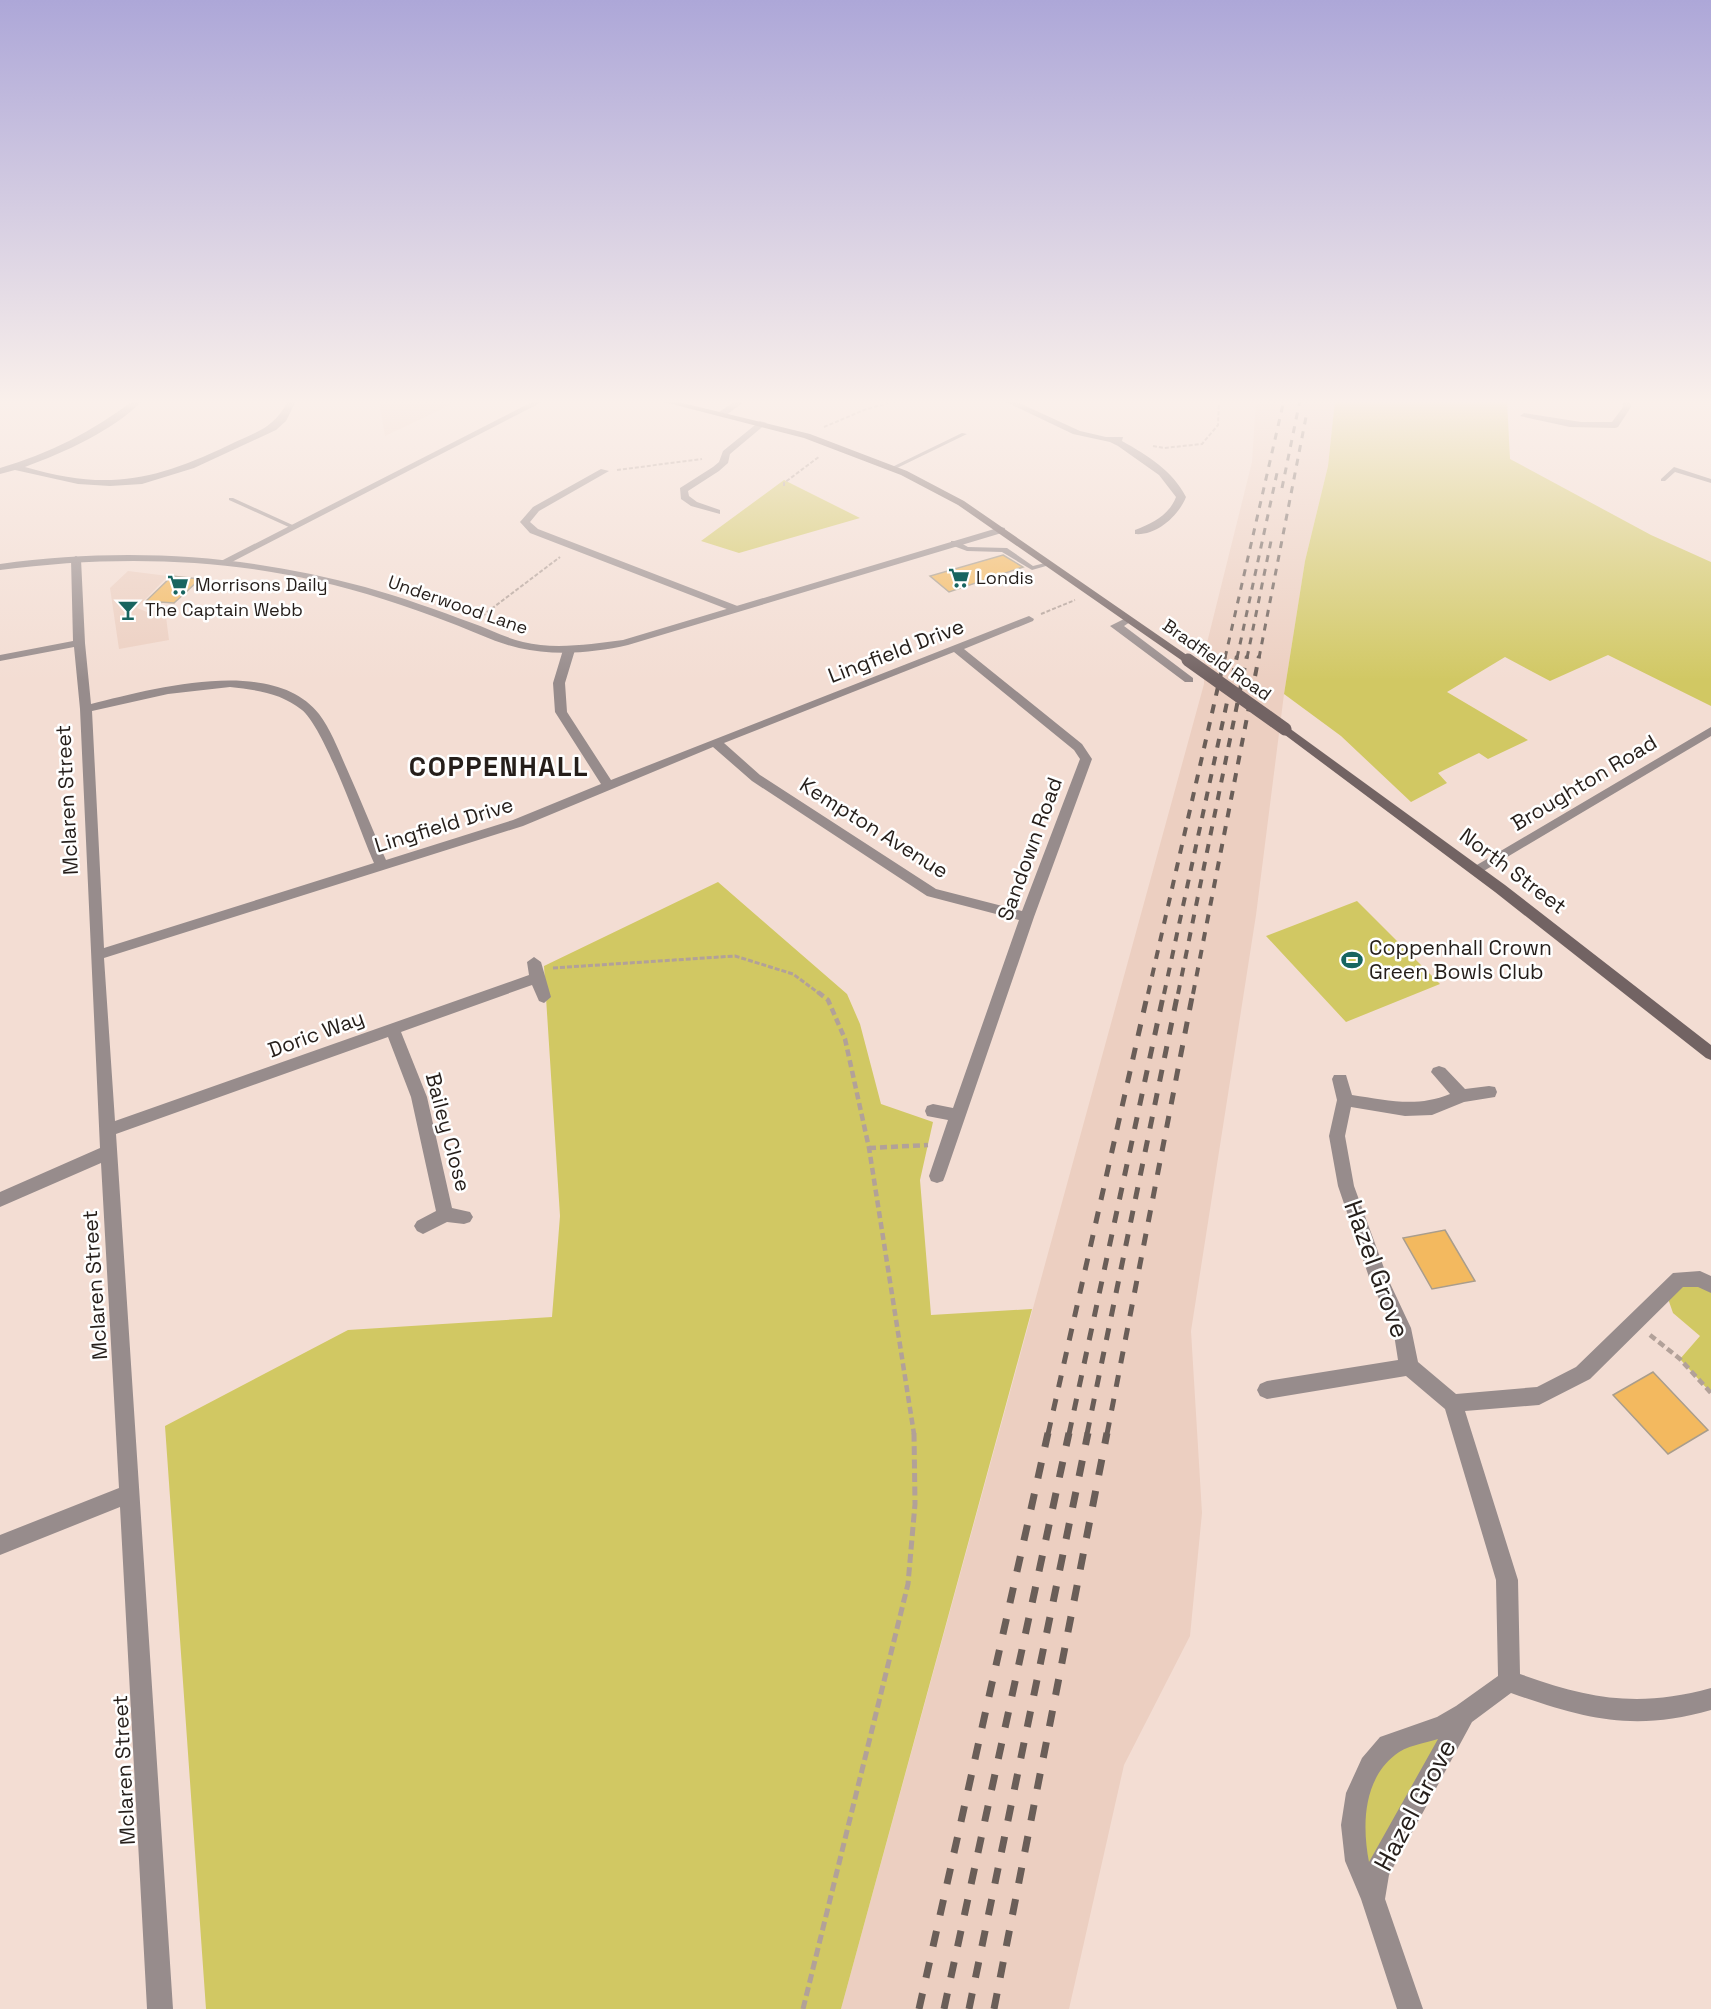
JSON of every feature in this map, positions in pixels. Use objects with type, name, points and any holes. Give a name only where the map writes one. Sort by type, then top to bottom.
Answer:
[{"type":"main road","name":"Bradfield Road","points":[[943,494],[1001,530],[1285,729]]},
{"type":"main road","name":"North Street","points":[[1285,729],[1477,869],[1588,954],[1711,1054]]},
{"type":"street","points":[[226,561],[358,494]]},
{"type":"street","points":[[564,494],[537,509],[525,522],[534,531],[736,609]]},
{"type":"street","points":[[682,494],[688,500],[717,512]]},
{"type":"street","points":[[1139,532],[1164,520],[1179,504],[1180,494]]},
{"type":"street","points":[[695,516],[706,508]]},
{"type":"street","name":"Underwood Lane","points":[[0,567],[76,559],[144,556],[226,561],[351,586],[520,645],[547,650],[569,650],[624,643],[1001,530]]},
{"type":"street","name":"Mclaren Street","points":[[76,559],[79,643],[86,709],[97,955],[109,1130],[108,1152],[131,1493],[160,2009]]},
{"type":"street","name":"Lingfield Drive","points":[[97,955],[518,823],[715,742],[1029,620]]},
{"type":"street","name":"Bradfield Road","points":[[1128,620],[1116,626],[1189,680]]},
{"type":"street","points":[[0,658],[79,643]]},
{"type":"street","name":"Sandown Road","points":[[937,1176],[1027,917],[1086,759],[1078,747],[956,648]]},
{"type":"street","points":[[569,650],[559,683],[561,712],[609,787]]},
{"type":"street","points":[[86,709],[177,688],[220,683],[256,687],[286,695],[307,708],[323,729],[382,865]]},
{"type":"street","name":"Broughton Road","points":[[1477,869],[1711,731]]},
{"type":"street","name":"Kempton Avenue","points":[[715,742],[756,778],[932,893],[1027,917]]},
{"type":"street","points":[[534,962],[544,997]]},
{"type":"street","name":"Doric Way","points":[[109,1130],[537,978]]},
{"type":"street","name":"Bailey Close","points":[[392,1028],[419,1097],[445,1214]]},
{"type":"street","points":[[1439,1072],[1462,1096]]},
{"type":"street","points":[[1340,1079],[1345,1100],[1405,1109],[1432,1108],[1462,1096],[1489,1092]]},
{"type":"street","name":"Hazel Grove","points":[[1345,1100],[1337,1136],[1346,1186],[1379,1280],[1402,1328],[1409,1367],[1453,1403]]},
{"type":"street","points":[[933,1111],[958,1116]]},
{"type":"street","points":[[0,1200],[108,1152]]},
{"type":"street","name":"Bailey Close","points":[[423,1226],[445,1214],[464,1217]]},
{"type":"street","points":[[1711,1284],[1700,1280],[1679,1279],[1583,1373],[1539,1396],[1453,1403],[1507,1580],[1509,1681],[1567,1702],[1608,1711],[1659,1711],[1711,1699]]},
{"type":"street","points":[[1267,1390],[1409,1367]]},
{"type":"street","points":[[0,1545],[131,1493]]},
{"type":"street","name":"Hazel Grove","points":[[1409,2009],[1373,1899],[1357,1861],[1353,1825],[1358,1793],[1370,1766],[1388,1745],[1442,1726],[1464,1714],[1509,1681]]},
{"type":"street","name":"Hazel Grove","points":[[1373,1899],[1377,1872],[1464,1714]]},
{"type":"lane","points":[[231,499],[293,527]]},
{"type":"lane","points":[[954,543],[968,549],[1004,550],[1032,568],[1049,564]]},
{"type":"path","points":[[469,626],[531,577],[575,547]]},
{"type":"path","points":[[1029,620],[1090,594]]},
{"type":"path","points":[[537,978],[555,967],[735,956],[793,974],[828,1000],[845,1039],[869,1148],[914,1424],[915,1504],[908,1584],[803,2009]]},
{"type":"path","points":[[869,1148],[948,1144]]},
{"type":"path","points":[[1633,1322],[1680,1359],[1711,1393]]},
{"type":"shaded area","points":[[765,494],[812,494],[860,518],[739,553],[701,541]]},
{"type":"shaded area","points":[[1244,494],[1321,494],[1305,561],[1284,694],[1256,915],[1191,1331],[1202,1513],[1190,1636],[1124,1765],[1069,2009],[841,2009],[1204,684],[1204,655]]},
{"type":"shaded area","points":[[1321,494],[1574,494],[1651,535],[1711,562],[1711,706],[1608,655],[1550,681],[1505,657],[1447,692],[1528,740],[1488,759],[1479,753],[1438,773],[1447,783],[1411,802],[1341,736],[1284,694],[1305,561]]},
{"type":"shaded area","name":"The Captain Webb","points":[[128,571],[168,576],[137,608],[147,612],[165,609],[169,640],[119,649],[110,588]]},
{"type":"shaded area","points":[[718,882],[847,994],[860,1024],[881,1104],[933,1122],[920,1180],[931,1315],[1032,1309],[841,2009],[206,2009],[165,1426],[348,1330],[552,1317],[560,1216],[544,966]]},
{"type":"shaded area","name":"Coppenhall Crown Green Bowls Club","points":[[1357,901],[1440,984],[1346,1022],[1266,936]]},
{"type":"shaded area","points":[[1679,1279],[1711,1285],[1711,1393],[1680,1359],[1700,1336],[1673,1313],[1665,1290]]},
{"type":"shaded area","points":[[1464,1714],[1373,1899],[1353,1825],[1370,1766]]},
{"type":"building","points":[[1003,555],[1023,567],[949,592],[930,576]]},
{"type":"building","name":"Morrisons Daily","points":[[172,576],[200,579],[174,603],[146,601]]},
{"type":"building","points":[[1445,1230],[1475,1281],[1432,1289],[1403,1238]]},
{"type":"building","points":[[1653,1372],[1708,1430],[1668,1454],[1613,1395]]},
{"type":"railway","points":[[1225,658],[1263,494]]},
{"type":"railway","points":[[1237,658],[1273,494]]},
{"type":"railway","points":[[1259,658],[1291,494]]},
{"type":"railway","points":[[1247,658],[1271,541]]},
{"type":"railway","points":[[1148,994],[1225,656]]},
{"type":"railway","points":[[1164,994],[1237,656]]},
{"type":"railway","points":[[1178,994],[1247,656]]},
{"type":"railway","points":[[1193,994],[1259,656]]},
{"type":"railway","points":[[1048,1434],[1148,992]]},
{"type":"railway","points":[[1069,1434],[1164,992]]},
{"type":"railway","points":[[1087,1434],[1178,992]]},
{"type":"railway","points":[[1107,1434],[1193,992]]},
{"type":"railway","points":[[919,2009],[1048,1433]]},
{"type":"railway","points":[[944,2009],[1069,1433]]},
{"type":"railway","points":[[969,2009],[1088,1433]]},
{"type":"railway","points":[[994,2009],[1107,1433]]},
{"type":"place","name":"Londis","points":[[959,578]]},
{"type":"place","name":"Morrisons Daily","points":[[178,585]]},
{"type":"place","name":"The Captain Webb","points":[[128,610]]},
{"type":"place","name":"Coppenhall Crown Green Bowls Club","points":[[1352,960]]},
{"type":"district","name":"COPPENHALL","points":[[499,767]]}]
